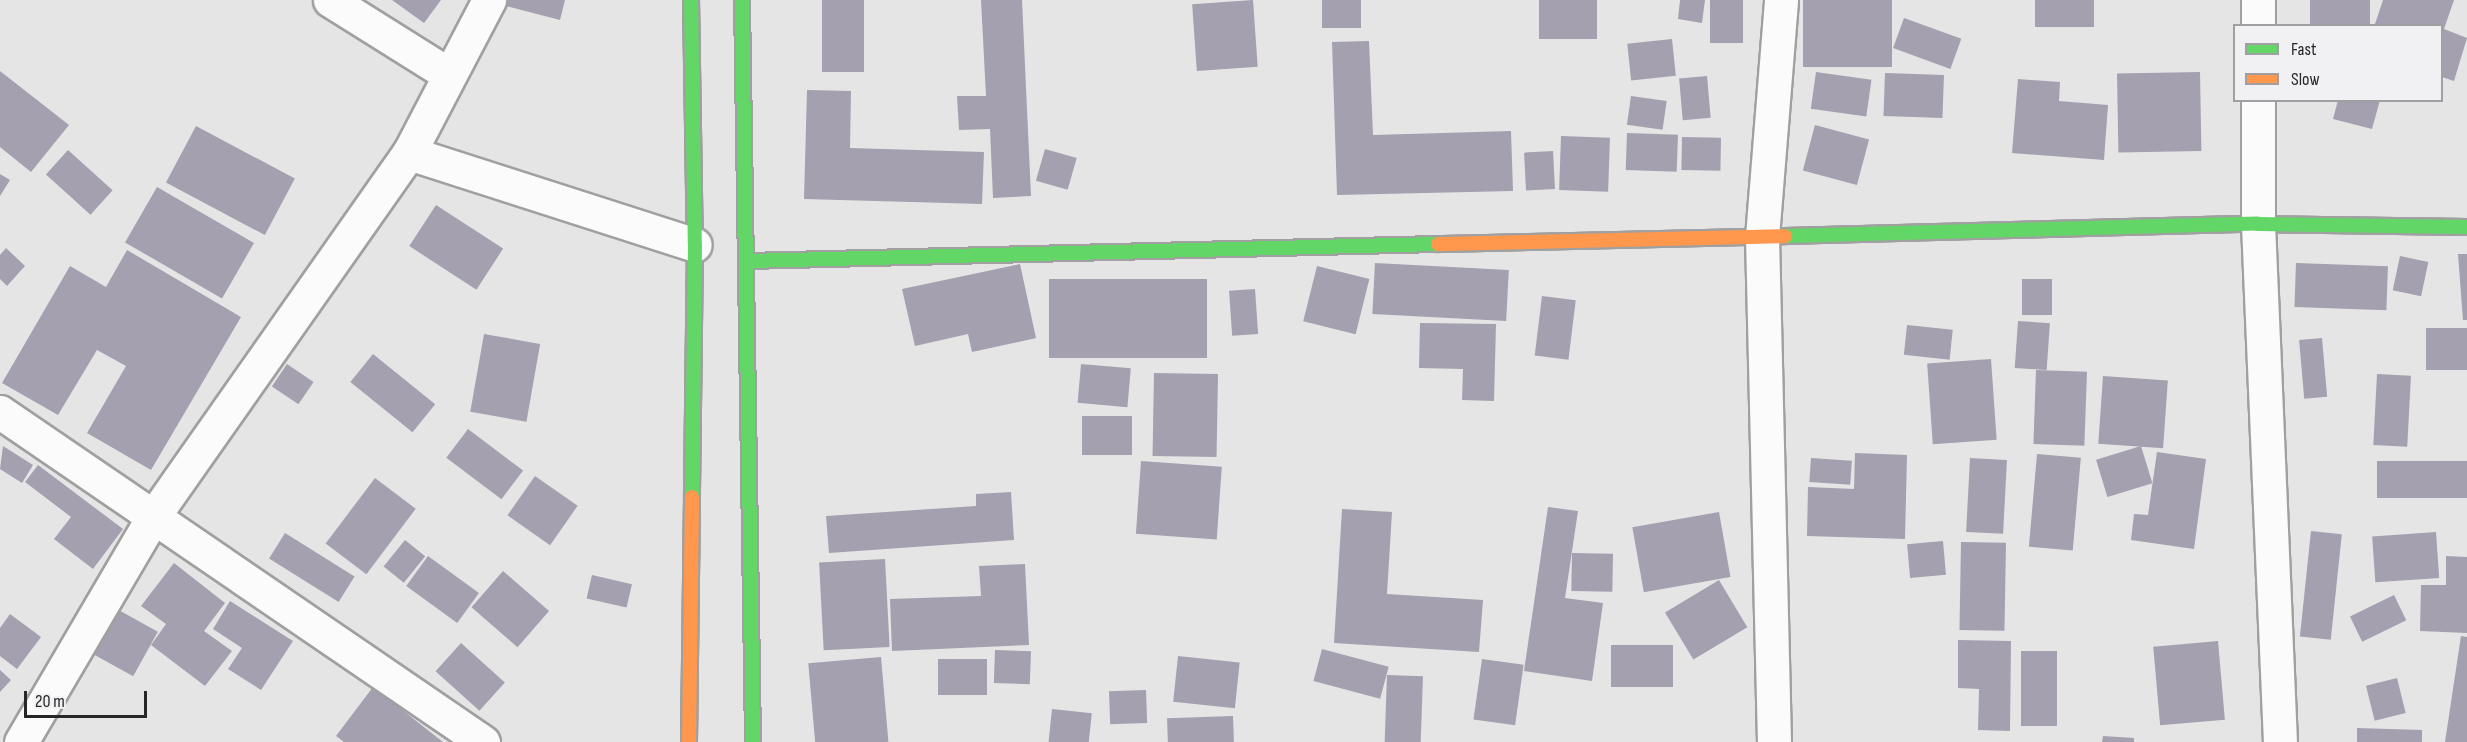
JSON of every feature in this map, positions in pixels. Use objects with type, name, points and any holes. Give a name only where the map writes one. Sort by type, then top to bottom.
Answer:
[{"type":"street","points":[[330,0],[448,74]]},
{"type":"street","points":[[21,742],[155,514],[409,153],[448,74],[489,0]]},
{"type":"street","points":[[689,742],[695,245],[691,0]]},
{"type":"street","points":[[742,0],[753,742]]},
{"type":"street","points":[[1774,742],[1762,237],[1781,0]]},
{"type":"street","points":[[2258,0],[2258,24]]},
{"type":"street","points":[[2258,102],[2258,224],[2280,742]]},
{"type":"street","points":[[409,153],[695,245]]},
{"type":"street","points":[[747,261],[2258,224],[2467,228]]},
{"type":"street","points":[[0,412],[155,514],[483,742]]},
{"type":"building","points":[[392,0],[441,0],[424,23]]},
{"type":"building","points":[[508,0],[565,0],[560,20],[506,6]]},
{"type":"building","points":[[822,0],[864,0],[864,72],[822,72]]},
{"type":"building","points":[[981,0],[1022,0],[1031,196],[993,198],[990,129],[959,130],[957,96],[986,96]]},
{"type":"building","points":[[1253,0],[1258,67],[1197,71],[1192,4]]},
{"type":"building","points":[[1322,0],[1361,0],[1361,28],[1322,28]]},
{"type":"building","points":[[1539,0],[1597,0],[1597,39],[1539,39]]},
{"type":"building","points":[[1680,0],[1705,0],[1702,23],[1678,19]]},
{"type":"building","points":[[1710,0],[1743,0],[1743,43],[1710,43]]},
{"type":"building","points":[[1803,0],[1892,0],[1892,67],[1803,67]]},
{"type":"building","points":[[2035,0],[2094,0],[2094,27],[2035,27]]},
{"type":"building","points":[[2310,0],[2370,0],[2370,24],[2310,24]]},
{"type":"building","points":[[2383,0],[2454,0],[2444,29],[2467,38],[2454,81],[2443,77],[2443,24],[2375,24]]},
{"type":"building","points":[[1904,18],[1961,39],[1950,69],[1893,48]]},
{"type":"building","points":[[1672,39],[1676,76],[1631,81],[1627,44]]},
{"type":"building","points":[[1369,41],[1373,135],[1511,131],[1513,191],[1337,195],[1332,42]]},
{"type":"building","points":[[0,71],[69,125],[31,172],[0,147]]},
{"type":"building","points":[[1816,72],[1871,80],[1866,116],[1811,109]]},
{"type":"building","points":[[2200,72],[2201,151],[2118,152],[2117,73]]},
{"type":"building","points":[[1885,73],[1944,75],[1942,118],[1883,116]]},
{"type":"building","points":[[1707,76],[1711,118],[1683,120],[1679,78]]},
{"type":"building","points":[[2018,79],[2060,82],[2059,101],[2108,105],[2104,160],[2012,153]]},
{"type":"building","points":[[807,90],[851,91],[850,148],[984,152],[982,204],[804,199]]},
{"type":"building","points":[[1631,96],[1667,101],[1663,130],[1627,125]]},
{"type":"building","points":[[2337,102],[2379,102],[2372,129],[2333,119]]},
{"type":"building","points":[[1815,125],[1869,139],[1857,185],[1803,170]]},
{"type":"building","points":[[196,126],[295,179],[265,235],[166,183]]},
{"type":"building","points":[[1627,133],[1678,135],[1677,172],[1626,170]]},
{"type":"building","points":[[1561,136],[1610,138],[1608,192],[1559,190]]},
{"type":"building","points":[[1682,137],[1721,138],[1720,171],[1681,170]]},
{"type":"building","points":[[1045,149],[1077,158],[1068,190],[1036,181]]},
{"type":"building","points":[[68,150],[113,190],[91,215],[46,175]]},
{"type":"building","points":[[1553,151],[1555,189],[1526,190],[1524,153]]},
{"type":"building","points":[[0,174],[10,180],[0,196]]},
{"type":"building","points":[[157,187],[254,243],[222,298],[125,242]]},
{"type":"building","points":[[436,205],[503,249],[476,290],[409,246]]},
{"type":"building","points":[[6,248],[25,266],[7,286],[0,279],[0,255]]},
{"type":"building","points":[[127,250],[241,317],[151,470],[87,433],[126,366],[97,350],[58,415],[2,383],[70,266],[106,287]]},
{"type":"building","points":[[2458,254],[2467,254],[2467,320],[2463,320]]},
{"type":"building","points":[[2400,256],[2428,262],[2421,296],[2393,290]]},
{"type":"building","points":[[1375,263],[1509,270],[1506,321],[1372,314]]},
{"type":"building","points":[[2296,263],[2388,266],[2386,310],[2294,307]]},
{"type":"building","points":[[1020,264],[1036,338],[972,352],[968,334],[915,346],[902,289]]},
{"type":"building","points":[[1317,266],[1369,279],[1356,334],[1303,321]]},
{"type":"building","points":[[1049,279],[1207,279],[1207,358],[1049,358]]},
{"type":"building","points":[[2022,279],[2052,279],[2052,315],[2022,315]]},
{"type":"building","points":[[1255,289],[1258,334],[1232,336],[1229,291]]},
{"type":"building","points":[[1542,296],[1576,300],[1568,360],[1535,356]]},
{"type":"building","points":[[2018,321],[2050,323],[2047,370],[2015,368]]},
{"type":"building","points":[[1420,323],[1496,324],[1494,401],[1462,400],[1463,369],[1419,368]]},
{"type":"building","points":[[1907,325],[1953,330],[1950,360],[1904,355]]},
{"type":"building","points":[[2426,328],[2467,328],[2467,370],[2426,370]]},
{"type":"building","points":[[484,334],[540,344],[526,422],[470,412]]},
{"type":"building","points":[[2322,338],[2327,397],[2304,399],[2299,340]]},
{"type":"building","points":[[373,354],[435,404],[413,432],[350,382]]},
{"type":"building","points":[[1991,359],[1997,440],[1933,444],[1927,363]]},
{"type":"building","points":[[287,364],[314,382],[298,404],[272,386]]},
{"type":"building","points":[[1081,364],[1131,368],[1127,407],[1078,403]]},
{"type":"building","points":[[2036,370],[2087,372],[2084,446],[2033,444]]},
{"type":"building","points":[[1154,373],[1218,374],[1217,457],[1153,456]]},
{"type":"building","points":[[2377,374],[2411,376],[2407,447],[2373,445]]},
{"type":"building","points":[[2103,376],[2168,381],[2163,448],[2098,444]]},
{"type":"building","points":[[1082,416],[1132,416],[1132,455],[1082,455]]},
{"type":"building","points":[[468,429],[523,471],[501,499],[446,458]]},
{"type":"building","points":[[3,446],[33,465],[22,483],[0,469]]},
{"type":"building","points":[[2141,446],[2152,483],[2107,497],[2096,460]]},
{"type":"building","points":[[2157,452],[2206,459],[2194,549],[2131,540],[2134,514],[2148,515]]},
{"type":"building","points":[[1855,453],[1907,455],[1905,539],[1807,536],[1808,487],[1854,489]]},
{"type":"building","points":[[2037,454],[2081,458],[2073,550],[2029,547]]},
{"type":"building","points":[[1811,458],[1852,461],[1850,485],[1809,482]]},
{"type":"building","points":[[1970,458],[2007,460],[2003,534],[1966,532]]},
{"type":"building","points":[[1141,461],[1222,467],[1217,539],[1136,534]]},
{"type":"building","points":[[2377,461],[2467,461],[2467,498],[2377,498]]},
{"type":"building","points":[[38,465],[123,529],[93,569],[54,539],[71,517],[25,482]]},
{"type":"building","points":[[535,476],[578,506],[550,545],[507,515]]},
{"type":"building","points":[[375,478],[416,509],[366,574],[326,543]]},
{"type":"building","points":[[1011,492],[1014,540],[829,553],[826,516],[976,506],[976,494]]},
{"type":"building","points":[[1548,507],[1578,511],[1565,598],[1603,603],[1592,681],[1524,671]]},
{"type":"building","points":[[1342,509],[1392,512],[1387,594],[1483,600],[1479,652],[1334,643]]},
{"type":"building","points":[[1719,512],[1730,577],[1644,592],[1632,527]]},
{"type":"building","points":[[2311,531],[2342,534],[2331,640],[2300,636]]},
{"type":"building","points":[[2436,532],[2439,578],[2375,582],[2372,536]]},
{"type":"building","points":[[285,533],[355,576],[339,602],[269,558]]},
{"type":"building","points":[[405,540],[425,556],[404,583],[384,566]]},
{"type":"building","points":[[1943,541],[1946,575],[1910,578],[1907,544]]},
{"type":"building","points":[[1961,542],[2006,543],[2004,631],[1959,630]]},
{"type":"building","points":[[1572,553],[1613,554],[1612,592],[1571,591]]},
{"type":"building","points":[[428,556],[479,593],[457,623],[406,586]]},
{"type":"building","points":[[2446,556],[2467,557],[2467,633],[2420,631],[2421,585],[2446,585]]},
{"type":"building","points":[[885,559],[890,647],[824,650],[819,562]]},
{"type":"building","points":[[174,563],[225,603],[204,631],[232,651],[205,686],[151,645],[166,624],[141,606]]},
{"type":"building","points":[[1025,564],[1029,645],[892,651],[890,599],[981,596],[979,566]]},
{"type":"building","points":[[503,571],[549,611],[518,647],[472,607]]},
{"type":"building","points":[[592,575],[632,584],[627,608],[587,598]]},
{"type":"building","points":[[1719,580],[1747,627],[1693,660],[1665,612]]},
{"type":"building","points":[[2394,595],[2406,620],[2362,642],[2350,616]]},
{"type":"building","points":[[230,601],[293,641],[261,690],[228,669],[242,648],[213,629]]},
{"type":"building","points":[[115,608],[158,632],[133,676],[90,653]]},
{"type":"building","points":[[10,614],[41,637],[17,669],[0,656],[0,628]]},
{"type":"building","points":[[2461,636],[2467,637],[2467,742],[2445,742]]},
{"type":"building","points":[[1958,640],[2011,641],[2010,731],[1978,730],[1979,689],[1958,688]]},
{"type":"building","points":[[2218,641],[2225,720],[2160,725],[2153,647]]},
{"type":"building","points":[[461,643],[505,682],[479,711],[436,671]]},
{"type":"building","points":[[1611,645],[1673,645],[1673,687],[1611,687]]},
{"type":"building","points":[[1322,649],[1389,667],[1380,699],[1313,681]]},
{"type":"building","points":[[995,650],[1031,651],[1030,684],[994,683]]},
{"type":"building","points":[[2021,651],[2057,651],[2057,726],[2021,726]]},
{"type":"building","points":[[1178,656],[1240,662],[1235,708],[1173,702]]},
{"type":"building","points":[[881,657],[888,742],[815,742],[808,663]]},
{"type":"building","points":[[938,659],[987,659],[987,695],[938,695]]},
{"type":"building","points":[[1482,659],[1524,665],[1515,725],[1474,719]]},
{"type":"building","points":[[0,670],[11,680],[0,692]]},
{"type":"building","points":[[1387,675],[1423,676],[1421,742],[1385,742]]},
{"type":"building","points":[[2397,678],[2406,713],[2375,721],[2366,686]]},
{"type":"building","points":[[373,687],[443,742],[344,742],[336,736]]},
{"type":"building","points":[[1146,690],[1147,723],[1110,724],[1109,691]]},
{"type":"building","points":[[1052,709],[1092,713],[1089,742],[1049,742]]},
{"type":"building","points":[[1233,716],[1234,742],[1168,742],[1167,718]]},
{"type":"building","points":[[2357,728],[2422,730],[2422,742],[2357,742]]},
{"type":"building","points":[[2103,736],[2134,738],[2134,742],[2102,742]]},
{"type":"traffic: fast","points":[[691,0],[695,245],[692,497]]},
{"type":"traffic: fast","points":[[742,0],[753,742]]},
{"type":"traffic: fast","points":[[1785,236],[2258,224],[2467,227]]},
{"type":"traffic: fast","points":[[747,261],[1438,244]]},
{"type":"traffic: slow","points":[[1438,244],[1785,236]]},
{"type":"traffic: slow","points":[[689,742],[692,497]]}]
